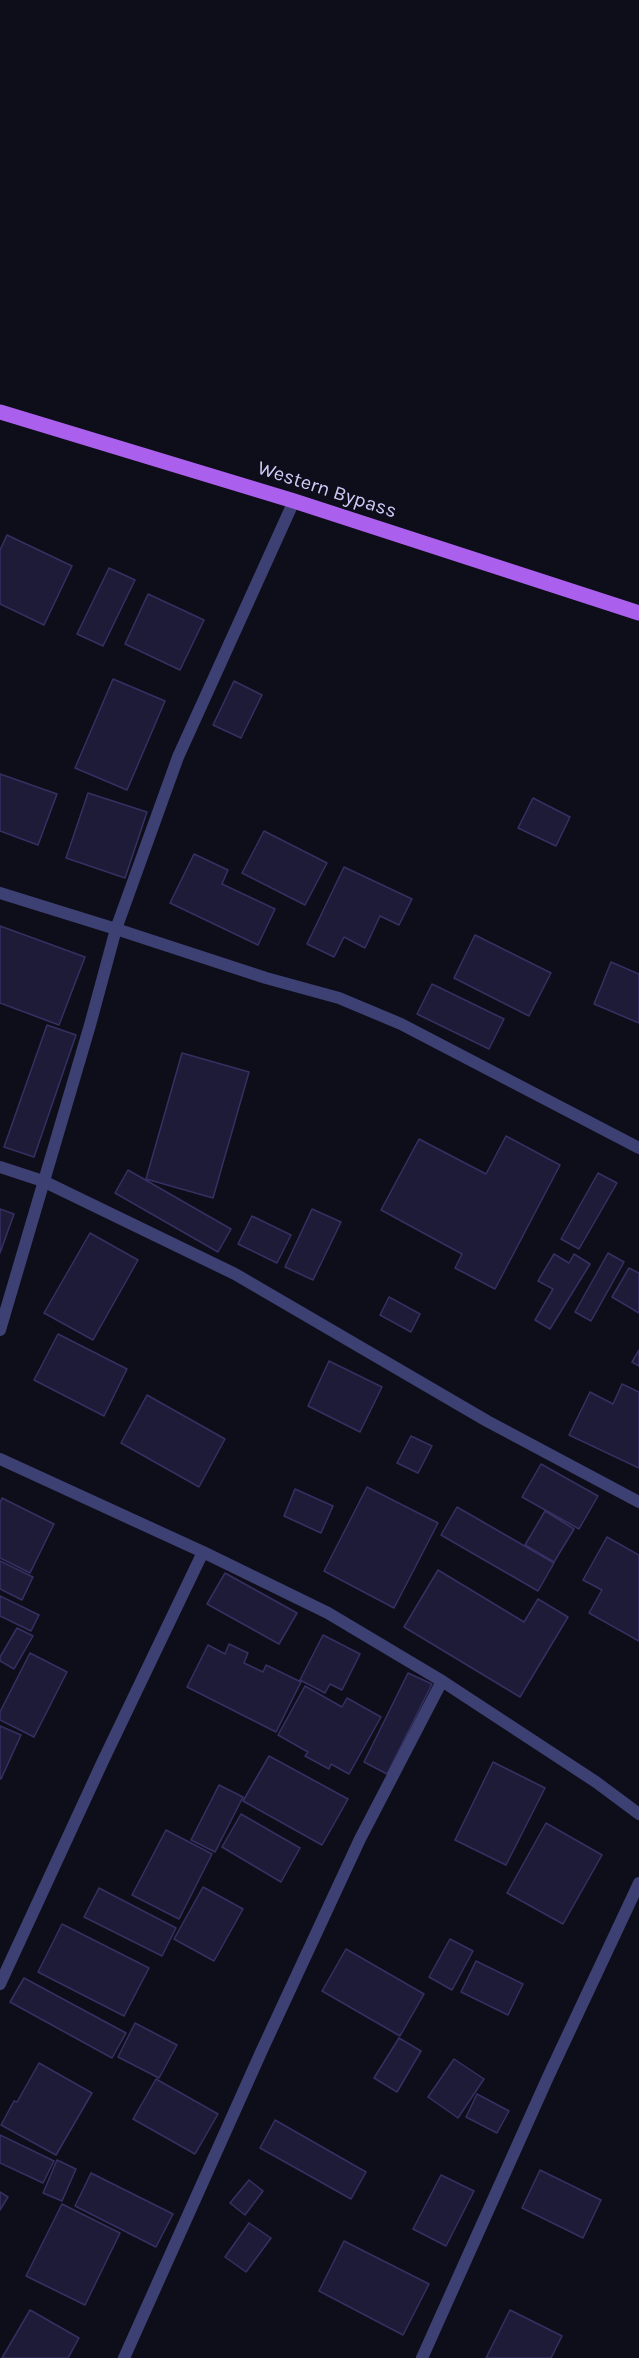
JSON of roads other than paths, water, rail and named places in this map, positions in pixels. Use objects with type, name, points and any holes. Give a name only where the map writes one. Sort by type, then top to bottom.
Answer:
[{"type":"main road","name":"Western Bypass","points":[[0,412],[294,501],[639,613]]},
{"type":"street","points":[[0,1330],[116,929],[178,757],[294,501]]},
{"type":"street","points":[[0,893],[266,978],[339,998],[401,1024],[639,1148]]},
{"type":"street","points":[[0,1167],[44,1181],[235,1274],[487,1421],[639,1502]]},
{"type":"street","points":[[0,1458],[328,1613],[442,1681],[596,1782],[639,1814]]},
{"type":"street","points":[[0,1984],[203,1552]]},
{"type":"street","points":[[124,2358],[360,1839],[442,1681]]},
{"type":"street","points":[[422,2358],[639,1883]]}]
